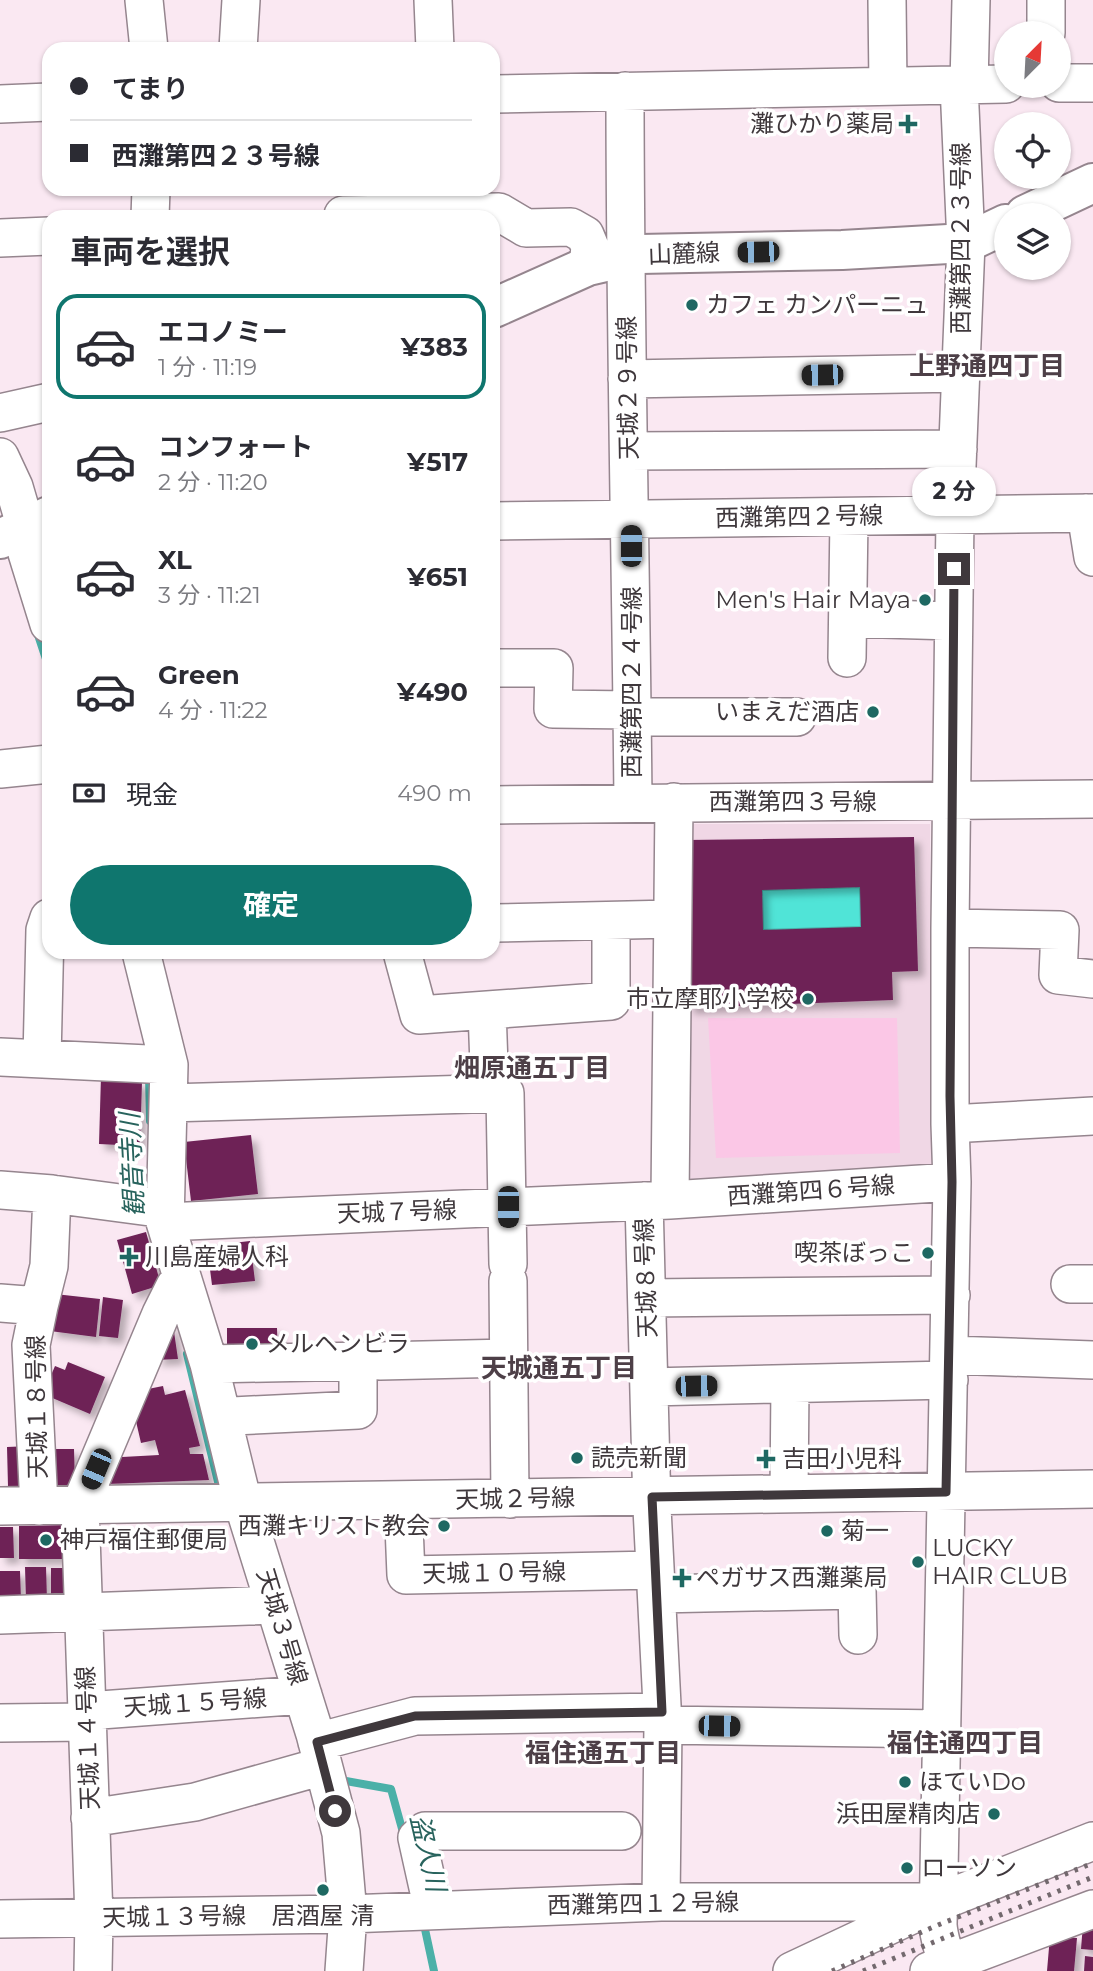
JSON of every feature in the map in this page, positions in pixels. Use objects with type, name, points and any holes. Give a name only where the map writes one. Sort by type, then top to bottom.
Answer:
[{"type":"main road","points":[[1050,203],[1093,183]]},
{"type":"main road","name":"山麓線","points":[[500,306],[607,262],[640,254],[842,250],[966,243],[994,230]]},
{"type":"street","points":[[144,0],[148,42]]},
{"type":"street","points":[[238,42],[241,0]]},
{"type":"street","points":[[433,0],[435,42]]},
{"type":"street","points":[[887,0],[888,86]]},
{"type":"street","name":"西灘第四２３号線","points":[[941,1968],[939,1902],[944,1506],[951,1295],[953,621],[966,243],[964,85],[971,0]]},
{"type":"street","points":[[1046,0],[1046,21]]},
{"type":"street","points":[[1071,83],[1093,83]]},
{"type":"street","points":[[500,94],[994,84]]},
{"type":"street","points":[[607,262],[625,91]]},
{"type":"street","points":[[0,104],[42,102]]},
{"type":"street","points":[[343,207],[437,210]]},
{"type":"street","points":[[500,213],[526,228],[571,227],[585,235],[590,247],[607,262]]},
{"type":"street","points":[[0,238],[42,236]]},
{"type":"street","name":"天城２９号線","points":[[607,262],[628,379],[631,519]]},
{"type":"street","points":[[628,379],[961,373]]},
{"type":"street","points":[[0,413],[42,404]]},
{"type":"street","points":[[629,451],[957,449]]},
{"type":"street","points":[[0,457],[14,487],[19,528],[42,601]]},
{"type":"street","points":[[1090,513],[1093,557]]},
{"type":"street","name":"西灘第四２号線","points":[[500,521],[1090,513]]},
{"type":"street","points":[[847,658],[849,517]]},
{"type":"street","name":"西灘第四２４号線","points":[[631,519],[633,803]]},
{"type":"street","points":[[848,618],[953,621]]},
{"type":"street","points":[[500,668],[554,668],[553,709],[632,714],[797,717]]},
{"type":"street","points":[[0,769],[42,765]]},
{"type":"street","name":"西灘第四３号線","points":[[500,805],[1093,799]]},
{"type":"street","name":"西灘第四２４号線","points":[[657,1200],[672,919],[674,802]]},
{"type":"street","points":[[500,923],[672,919]]},
{"type":"street","points":[[403,959],[419,1015],[611,1001],[611,921]]},
{"type":"street","points":[[950,928],[1060,930],[1058,975],[1093,979]]},
{"type":"street","points":[[42,1059],[44,959]]},
{"type":"street","name":"天城３号線","points":[[142,959],[157,1064],[168,1103],[156,1211],[209,1364],[243,1503],[303,1695],[341,1833],[348,1914],[344,1971]]},
{"type":"street","points":[[487,1010],[490,1093]]},
{"type":"street","points":[[0,1057],[157,1064]]},
{"type":"street","points":[[168,1103],[505,1093],[510,1499]]},
{"type":"street","points":[[950,1124],[1093,1115]]},
{"type":"street","name":"西灘第四６号線","points":[[657,1200],[952,1182]]},
{"type":"street","name":"天城７号線","points":[[0,1190],[52,1194],[156,1211],[508,1207],[657,1200]]},
{"type":"street","points":[[39,1306],[49,1266],[52,1194]]},
{"type":"street","name":"天城８号線","points":[[657,1200],[647,1297],[652,1497],[663,1718],[661,1902]]},
{"type":"street","points":[[79,1506],[179,1283]]},
{"type":"street","points":[[647,1297],[951,1295]]},
{"type":"street","name":"天城１８号線","points":[[0,1303],[39,1306],[31,1345],[39,1506]]},
{"type":"street","points":[[209,1364],[509,1358]]},
{"type":"street","points":[[649,1387],[790,1384],[950,1367],[1093,1360]]},
{"type":"street","points":[[233,1416],[358,1410],[367,1361]]},
{"type":"street","points":[[789,1494],[790,1384]]},
{"type":"street","name":"天城２号線","points":[[0,1506],[1093,1489]]},
{"type":"street","name":"天城１０号線","points":[[403,1500],[407,1575],[656,1582]]},
{"type":"street","name":"天城１４号線","points":[[79,1506],[94,1918],[93,1971]]},
{"type":"street","points":[[656,1582],[857,1590],[858,1635]]},
{"type":"street","points":[[0,1615],[275,1605]]},
{"type":"street","name":"天城１５号線","points":[[0,1723],[303,1695]]},
{"type":"street","points":[[90,1818],[195,1802],[415,1716],[663,1718],[942,1729]]},
{"type":"street","points":[[423,1911],[417,1838],[425,1831],[622,1831]]},
{"type":"street","points":[[792,1971],[939,1902],[1093,1841]]},
{"type":"street","name":"西灘第四１２号線","points":[[348,1914],[661,1902],[939,1902]]},
{"type":"street","points":[[941,1968],[1093,1909]]},
{"type":"street","name":"天城１３号線","points":[[0,1919],[348,1914]]},
{"type":"shaded area","name":"市立摩耶小学校","points":[[683,824],[930,824],[932,1173],[687,1188]]},
{"type":"shaded area","points":[[860,887],[861,927],[763,930],[762,890]]},
{"type":"shaded area","points":[[708,1018],[897,1018],[900,1153],[716,1158]]},
{"type":"building","points":[[914,837],[918,971],[892,972],[893,1000],[688,1008],[686,840]],"holes":[[[860,887],[861,927],[763,930],[762,890]]]},
{"type":"building","points":[[101,1076],[142,1082],[140,1146],[99,1144]]},
{"type":"building","points":[[251,1135],[258,1194],[191,1201],[184,1142]]},
{"type":"building","points":[[146,1232],[161,1285],[132,1294],[117,1240]]},
{"type":"building","points":[[250,1241],[255,1281],[212,1285],[207,1246]]},
{"type":"building","points":[[55,1294],[100,1299],[96,1337],[50,1331]]},
{"type":"building","points":[[103,1297],[123,1300],[118,1338],[99,1336]]},
{"type":"building","points":[[172,1318],[178,1359],[155,1360]]},
{"type":"building","name":"メルヘンビラ","points":[[227,1328],[277,1328],[278,1359],[227,1359]]},
{"type":"building","points":[[68,1362],[105,1377],[90,1414],[43,1394],[55,1366],[65,1370]]},
{"type":"building","points":[[163,1386],[165,1395],[185,1390],[200,1446],[189,1448],[190,1454],[203,1454],[209,1480],[108,1484],[104,1458],[159,1455],[155,1440],[141,1443],[132,1404],[146,1400],[143,1390]]},
{"type":"building","points":[[31,1446],[31,1486],[8,1486],[7,1447]]},
{"type":"building","points":[[48,1449],[74,1449],[75,1485],[48,1485]]},
{"type":"building","points":[[67,1525],[67,1559],[19,1559],[19,1526]]},
{"type":"building","points":[[0,1527],[13,1527],[14,1558],[0,1558]]},
{"type":"building","points":[[25,1567],[46,1567],[47,1600],[26,1601]]},
{"type":"building","points":[[51,1568],[70,1568],[71,1598],[51,1598]]},
{"type":"building","points":[[0,1571],[20,1571],[21,1600],[0,1600]]},
{"type":"building","points":[[1093,1920],[1093,1950],[1081,1949],[1083,1924]]},
{"type":"building","points":[[1050,1936],[1077,1938],[1074,1971],[1047,1971]]},
{"type":"building","points":[[1085,1956],[1093,1957],[1093,1971],[1084,1971]]},
{"type":"waterway","name":"観音寺川","points":[[36,629],[42,647]]},
{"type":"waterway","name":"観音寺川","points":[[149,1075],[150,1121]]},
{"type":"waterway","name":"観音寺川","points":[[187,1354],[221,1494]]},
{"type":"waterway","name":"盗人川","points":[[346,1781],[391,1789],[404,1836]]},
{"type":"waterway","name":"盗人川","points":[[423,1920],[434,1971]]},
{"type":"railway","points":[[832,1971],[1093,1863]]},
{"type":"railway","points":[[863,1971],[1093,1877]]},
{"type":"place","name":"灘ひかり薬局","points":[[908,124]]},
{"type":"place","name":"カフェ カンパーニュ","points":[[692,305]]},
{"type":"place","name":"Men's Hair Maya","points":[[925,600]]},
{"type":"place","name":"いまえだ酒店","points":[[873,712]]},
{"type":"place","name":"市立摩耶小学校","points":[[808,999]]},
{"type":"place","name":"喫茶ぼっこ","points":[[928,1253]]},
{"type":"place","name":"川島産婦人科","points":[[129,1257]]},
{"type":"place","name":"メルヘンビラ","points":[[252,1344]]},
{"type":"place","name":"読売新聞","points":[[577,1458]]},
{"type":"place","name":"吉田小児科","points":[[766,1459]]},
{"type":"place","name":"西灘キリスト教会","points":[[444,1526]]},
{"type":"place","name":"菊一","points":[[827,1531]]},
{"type":"place","name":"神戸福住郵便局","points":[[46,1540]]},
{"type":"place","name":"LUCKY HAIR CLUB","points":[[918,1562]]},
{"type":"place","name":"ペガサス西灘薬局","points":[[682,1578]]},
{"type":"place","name":"ほていDo","points":[[905,1782]]},
{"type":"place","name":"浜田屋精肉店","points":[[994,1814]]},
{"type":"place","name":"ローソン","points":[[907,1868]]},
{"type":"place","name":"居酒屋 清","points":[[323,1890]]},
{"type":"district","name":"上野通四丁目","points":[[987,366]]},
{"type":"district","name":"畑原通五丁目","points":[[532,1068]]},
{"type":"district","name":"天城通五丁目","points":[[559,1368]]},
{"type":"district","name":"福住通四丁目","points":[[965,1743]]},
{"type":"district","name":"福住通五丁目","points":[[603,1753]]},
{"type":"route","points":[[335,1811],[317,1742],[415,1716],[662,1712],[652,1497],[946,1492],[952,1182],[950,1096],[954,569]]}]
